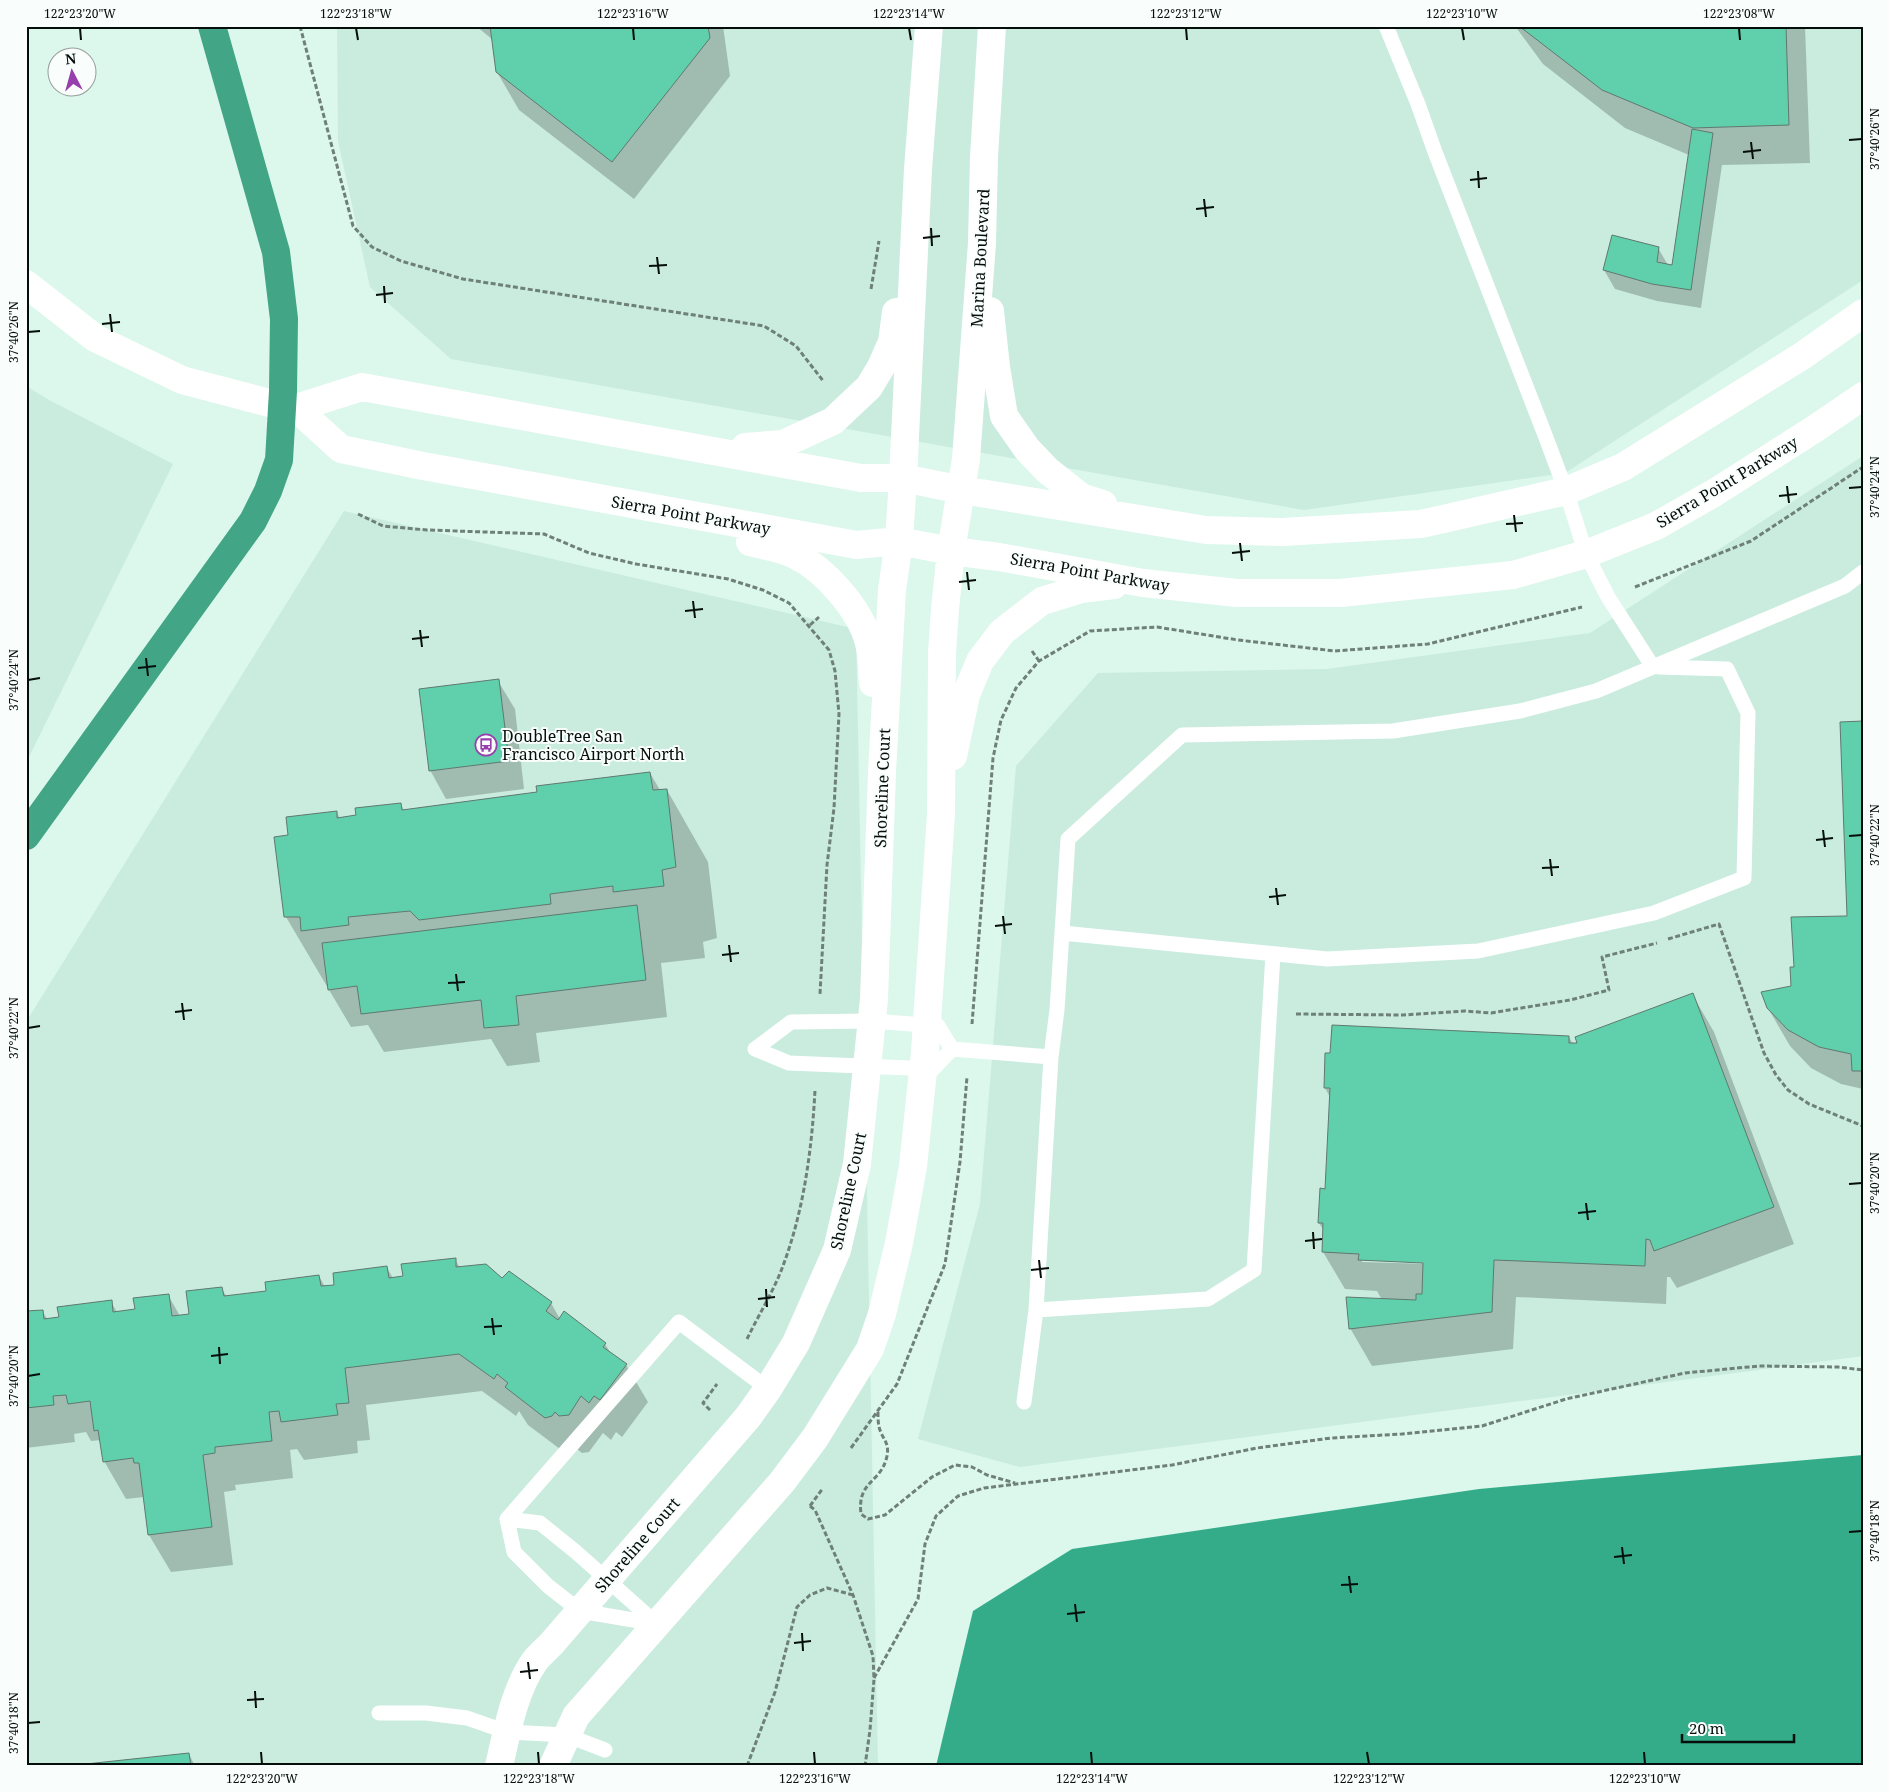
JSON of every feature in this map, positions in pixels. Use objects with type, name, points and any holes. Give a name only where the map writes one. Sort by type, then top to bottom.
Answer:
[{"type":"highway","points":[[26,836],[253,521],[268,491],[279,460],[289,407],[284,319],[276,252],[212,26]]},
{"type":"street","points":[[903,478],[918,169],[929,26]]},
{"type":"street","name":"Marina Boulevard","points":[[962,490],[982,243],[984,157],[992,26]]},
{"type":"street","points":[[708,450],[783,444],[834,421],[869,387],[882,367],[892,342],[918,169]]},
{"type":"street","points":[[982,243],[996,367],[1004,416],[1028,449],[1047,470],[1081,497],[1121,510],[1206,530]]},
{"type":"street","name":"Sierra Point Parkway","points":[[26,284],[94,338],[182,380],[289,407],[341,449],[399,462],[856,545],[899,541],[951,551],[999,556],[1143,583],[1237,594],[1340,593],[1513,575],[1586,554],[1656,526],[1698,503],[1863,396]]},
{"type":"street","points":[[289,407],[362,387],[861,478],[903,478],[962,490],[1206,530],[1282,532],[1421,524],[1566,491],[1623,466],[1802,356],[1863,313]]},
{"type":"street","name":"Shoreline Court","points":[[499,1766],[520,1689],[534,1662],[748,1417],[768,1389],[796,1343],[837,1250],[857,1164],[868,1068],[877,933],[882,772],[892,590],[899,541],[903,478]]},
{"type":"street","points":[[553,1766],[576,1716],[787,1474],[815,1438],[870,1349],[882,1314],[900,1243],[913,1166],[923,1069],[941,814],[942,653],[951,551],[962,490]]},
{"type":"street","points":[[584,496],[611,510],[674,522],[793,554],[812,566],[828,580],[858,616],[870,646],[882,772]]},
{"type":"street","points":[[941,814],[966,695],[980,661],[1002,632],[1042,602],[1081,589],[1143,583]]},
{"type":"lane","points":[[1386,26],[1418,104],[1566,491],[1586,554],[1608,597],[1653,667]]},
{"type":"lane","points":[[1024,1402],[1036,1310],[1051,1057],[1057,1010],[1068,839],[1182,735],[1393,731],[1520,711],[1596,691],[1845,586],[1863,572]]},
{"type":"lane","points":[[1062,933],[1327,959],[1478,951],[1654,913],[1744,878],[1748,713],[1726,668],[1653,667]]},
{"type":"lane","points":[[1036,1310],[1208,1299],[1254,1270],[1273,954]]},
{"type":"lane","points":[[872,1021],[938,1026],[952,1049],[933,1069],[923,1069],[789,1063],[754,1049],[791,1022],[872,1021]]},
{"type":"lane","points":[[952,1049],[1051,1057]]},
{"type":"lane","points":[[507,1519],[679,1322],[768,1389]]},
{"type":"lane","points":[[507,1519],[540,1523],[657,1624]]},
{"type":"lane","points":[[507,1519],[514,1552],[548,1586],[580,1611],[657,1624]]},
{"type":"lane","points":[[379,1713],[426,1713],[467,1718],[507,1732],[566,1736],[605,1750]]},
{"type":"path","points":[[300,26],[353,226],[372,247],[402,260],[463,278],[764,326],[796,346],[829,388]]},
{"type":"path","points":[[869,296],[879,239]]},
{"type":"path","points":[[358,514],[382,526],[427,530],[544,534],[589,553],[636,564],[728,579],[762,590],[789,603],[810,625],[829,650],[835,671],[839,714],[834,808],[827,865],[820,1000]]},
{"type":"path","points":[[1269,1012],[1303,1015],[1403,1015],[1465,1011],[1491,1013],[1570,1000],[1608,990],[1602,957],[1718,924],[1764,1054],[1776,1075],[1788,1090],[1809,1104],[1863,1126]]},
{"type":"path","points":[[745,1343],[784,1264],[797,1219],[807,1170],[815,1093]]},
{"type":"path","points":[[874,1679],[918,1600],[924,1544],[936,1516],[958,1496],[984,1488],[1172,1464],[1257,1448],[1331,1438],[1402,1434],[1482,1426],[1566,1399],[1685,1373],[1759,1366],[1838,1367],[1863,1370]]},
{"type":"path","points":[[703,1403],[722,1378]]},
{"type":"path","points":[[878,1411],[880,1428],[888,1444],[886,1461],[878,1474],[866,1487],[860,1502],[861,1514],[868,1519],[885,1515],[932,1476],[955,1465],[972,1467],[1018,1484]]},
{"type":"path","points":[[810,1506],[816,1510],[853,1595],[873,1656],[874,1679],[865,1766]]},
{"type":"path","points":[[747,1766],[775,1692],[797,1607],[810,1595],[827,1588],[853,1595]]},
{"type":"shaded area","points":[[337,26],[1863,26],[1863,280],[1565,473],[1304,510],[451,359],[370,287],[338,141]]},
{"type":"shaded area","points":[[26,386],[49,400],[173,464],[26,763]]},
{"type":"shaded area","points":[[1863,456],[1863,1356],[1020,1467],[918,1439],[980,1204],[1016,766],[1098,673],[1327,669],[1590,633]]},
{"type":"shaded area","points":[[344,511],[856,629],[878,1766],[26,1766],[26,1022]]},
{"type":"shaded area","points":[[1863,1455],[1863,1766],[936,1766],[973,1611],[1072,1549],[1479,1489]]},
{"type":"building","points":[[490,26],[708,26],[710,38],[612,162],[496,72]]},
{"type":"building","points":[[1519,26],[1786,26],[1789,125],[1693,128],[1602,90]]},
{"type":"building","points":[[1692,129],[1713,133],[1691,290],[1652,284],[1603,270],[1612,235],[1659,247],[1657,262],[1672,265]]},
{"type":"building","points":[[499,679],[509,761],[429,771],[419,689]]},
{"type":"building","points":[[1863,721],[1863,1071],[1852,1071],[1851,1054],[1819,1047],[1788,1030],[1767,1008],[1761,992],[1791,986],[1790,967],[1794,967],[1791,917],[1847,916],[1840,722]]},
{"type":"building","points":[[650,772],[653,790],[667,789],[676,867],[662,870],[664,886],[613,892],[613,886],[550,894],[551,904],[419,920],[410,911],[348,917],[349,925],[301,931],[300,917],[284,917],[274,837],[288,835],[286,817],[337,811],[337,818],[356,815],[355,808],[401,803],[402,810],[537,792],[536,786]]},
{"type":"building","points":[[637,905],[646,980],[516,996],[519,1025],[484,1028],[481,1000],[361,1014],[357,986],[328,990],[322,943]]},
{"type":"building","points":[[1693,993],[1774,1207],[1654,1251],[1650,1240],[1646,1239],[1645,1266],[1494,1260],[1492,1312],[1349,1329],[1346,1297],[1416,1300],[1416,1294],[1422,1294],[1423,1263],[1358,1260],[1359,1254],[1322,1252],[1323,1223],[1318,1223],[1320,1188],[1325,1189],[1330,1088],[1324,1088],[1325,1053],[1330,1053],[1332,1025],[1569,1036],[1569,1043],[1577,1043],[1575,1037]]},
{"type":"building","points":[[456,1258],[456,1267],[486,1264],[502,1278],[509,1271],[552,1302],[546,1311],[558,1320],[564,1311],[606,1343],[603,1347],[627,1364],[600,1400],[594,1396],[589,1403],[581,1396],[569,1415],[559,1416],[555,1412],[552,1416],[545,1418],[505,1387],[508,1383],[497,1374],[494,1379],[459,1354],[345,1368],[349,1403],[336,1404],[338,1415],[281,1422],[279,1411],[269,1412],[272,1441],[215,1447],[215,1453],[203,1455],[212,1527],[148,1535],[139,1463],[134,1463],[133,1458],[103,1462],[98,1430],[94,1431],[90,1401],[68,1404],[66,1395],[53,1396],[54,1405],[26,1408],[26,1311],[43,1310],[44,1319],[59,1317],[57,1307],[112,1300],[113,1312],[135,1309],[133,1298],[169,1294],[172,1316],[189,1314],[186,1291],[222,1287],[224,1296],[266,1291],[265,1282],[319,1275],[321,1286],[334,1285],[333,1273],[387,1266],[389,1278],[403,1276],[401,1264]]},
{"type":"building","points":[[189,1753],[191,1766],[67,1766]]},
{"type":"place","name":"DoubleTree San Francisco Airport North","points":[[486,745]]}]
